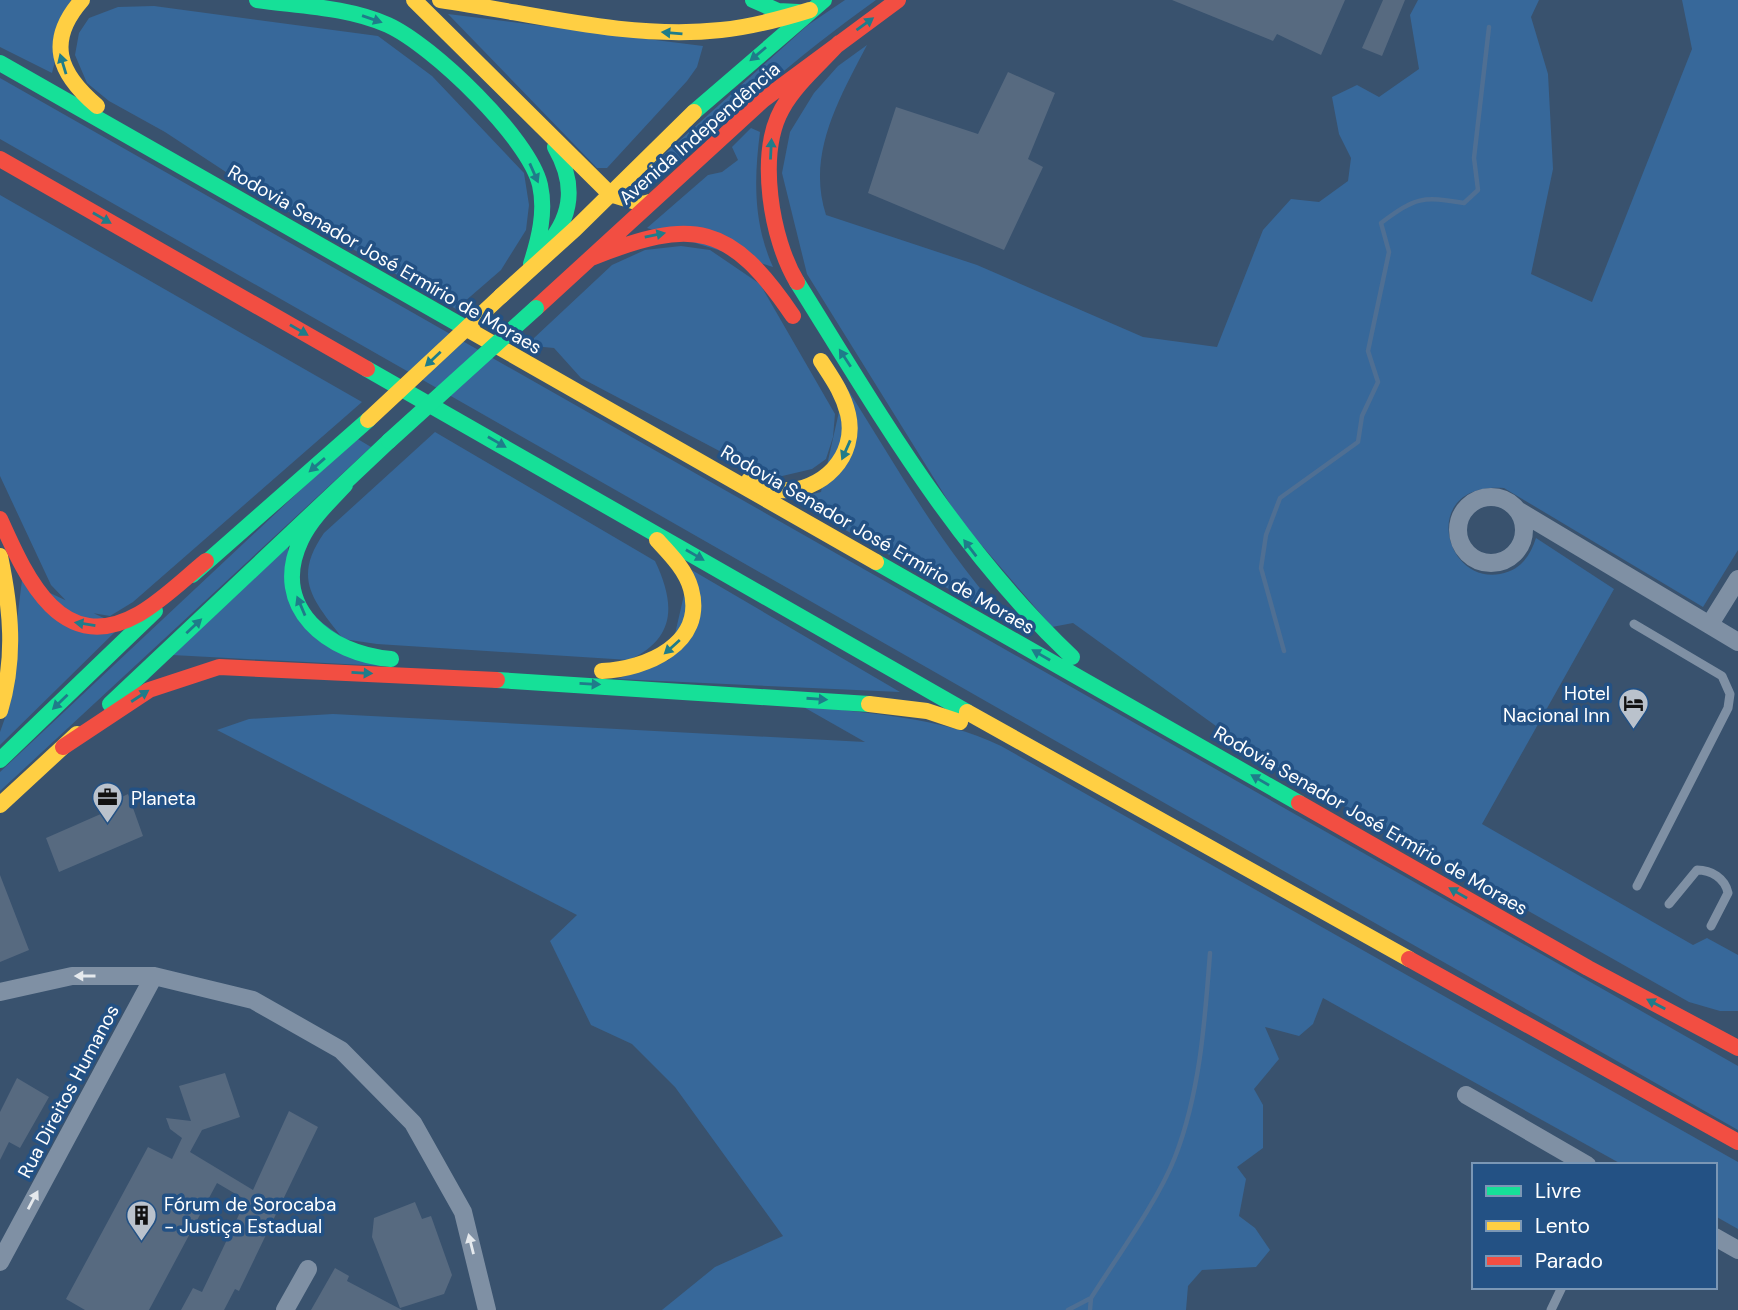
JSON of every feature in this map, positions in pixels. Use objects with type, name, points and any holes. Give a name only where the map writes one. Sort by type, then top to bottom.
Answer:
[{"type":"main road","points":[[82,0],[73,8],[61,34],[60,58],[74,88],[166,158]]},
{"type":"main road","points":[[257,0],[365,16],[391,26],[444,66],[487,108],[536,173],[542,214],[538,242],[530,264]]},
{"type":"main road","points":[[414,0],[610,194],[643,204],[650,202]]},
{"type":"main road","points":[[440,0],[677,34],[761,27],[810,10]]},
{"type":"main road","points":[[753,0],[778,11],[810,10]]},
{"type":"main road","name":"Avenida Independência","points":[[503,294],[715,91],[824,0]]},
{"type":"main road","name":"Avenida Independência","points":[[345,485],[389,441],[763,100],[898,0]]},
{"type":"main road","points":[[839,43],[782,109],[770,141],[776,229],[792,274],[951,524],[989,573],[1058,646],[1121,701]]},
{"type":"main road","name":"Rodovia Senador José Ermírio de Moraes","points":[[0,62],[1588,968],[1738,1048]]},
{"type":"main road","points":[[0,760],[206,561],[368,420],[503,294],[561,230],[571,204],[565,166],[547,133]]},
{"type":"main road","points":[[0,159],[1021,743],[1738,1142]]},
{"type":"main road","points":[[0,167],[60,194]]},
{"type":"main road","points":[[592,258],[630,241],[663,233],[688,231],[708,233],[741,250],[764,272],[844,398],[851,427],[848,451],[834,472],[811,485],[780,490],[715,470]]},
{"type":"main road","points":[[345,485],[300,541],[293,565],[295,593],[307,621],[328,641],[380,659],[611,671],[630,670],[650,663],[670,651],[681,639],[694,610],[691,589],[677,563],[647,527]]},
{"type":"main road","points":[[0,806],[345,485]]},
{"type":"main road","points":[[0,519],[30,580],[47,604],[62,618],[91,626],[129,619],[206,561]]},
{"type":"main road","points":[[0,556],[13,615],[11,663],[0,711]]},
{"type":"main road","points":[[63,747],[149,690],[219,667],[608,685],[833,700],[927,711],[1021,743]]},
{"type":"main road","points":[[1696,1025],[1728,1025]]},
{"type":"street","points":[[1519,510],[1738,642]]},
{"type":"street","points":[[1710,624],[1738,579]]},
{"type":"street","points":[[0,992],[72,976],[154,976],[253,1000],[341,1050],[413,1123],[463,1212],[487,1310]]},
{"type":"street","name":"Rua Direitos Humanos","points":[[0,1261],[154,976]]},
{"type":"street","points":[[1466,1095],[1584,1163]]},
{"type":"street","points":[[1717,1238],[1738,1250]]},
{"type":"street","points":[[285,1310],[307,1269]]},
{"type":"lane","points":[[1633,624],[1722,676],[1731,694],[1728,708],[1637,886]]},
{"type":"lane","points":[[1669,904],[1697,870],[1706,870],[1726,885],[1728,892],[1711,926]]},
{"type":"lane","points":[[1551,1310],[1561,1289]]},
{"type":"shaded area","points":[[0,0],[71,0],[52,73],[0,47]]},
{"type":"shaded area","points":[[845,0],[876,0],[767,85],[663,177],[650,167],[808,25]]},
{"type":"shaded area","points":[[1418,0],[1539,0],[1531,17],[1548,74],[1553,169],[1531,274],[1592,302],[1692,49],[1682,0],[1738,0],[1738,550],[1703,607],[1504,488],[1477,490],[1460,500],[1450,515],[1449,532],[1454,550],[1465,564],[1480,573],[1500,574],[1519,566],[1531,551],[1536,538],[1614,589],[1482,824],[1693,945],[1707,938],[1738,955],[1738,1011],[1720,1011],[1689,1002],[1266,762],[1073,623],[1052,627],[960,520],[807,274],[782,173],[790,132],[814,93],[838,66],[867,45],[837,106],[823,148],[820,170],[826,215],[977,265],[1143,337],[1217,347],[1263,230],[1291,199],[1319,202],[1348,181],[1351,158],[1339,134],[1332,97],[1357,85],[1379,97],[1419,69],[1410,15]]},
{"type":"shaded area","points":[[154,6],[378,36],[432,76],[524,173],[529,205],[526,230],[501,270],[456,309],[270,201],[165,132],[109,101],[87,83],[75,55],[79,33],[89,18],[118,7]]},
{"type":"shaded area","points":[[448,14],[703,46],[697,67],[687,81],[607,168],[597,168]]},
{"type":"shaded area","points":[[0,78],[1738,1066],[1738,1130],[0,139]]},
{"type":"shaded area","points":[[751,128],[760,132],[757,200],[762,234],[773,267],[647,228],[708,175],[722,172],[738,160],[732,147]]},
{"type":"shaded area","points":[[0,195],[362,402],[133,602],[110,616],[75,610],[51,585],[0,476]]},
{"type":"shaded area","points":[[681,246],[710,250],[760,284],[835,414],[833,437],[826,459],[812,469],[778,477],[746,465],[581,378],[554,348],[533,346],[534,338],[612,265],[645,250]]},
{"type":"shaded area","points":[[845,385],[943,539],[1012,625],[791,499],[821,492]]},
{"type":"shaded area","points":[[435,432],[655,561],[662,576],[668,605],[664,630],[656,641],[629,660],[377,644],[343,639],[310,589],[309,563],[314,549],[324,533]]},
{"type":"shaded area","points":[[356,438],[371,447],[0,791],[0,772]]},
{"type":"shaded area","points":[[288,541],[288,598],[382,666],[172,655]]},
{"type":"shaded area","points":[[690,569],[900,692],[617,679],[669,660]]},
{"type":"shaded area","points":[[22,580],[121,626],[0,745],[0,732],[5,718]]},
{"type":"shaded area","points":[[800,705],[928,722],[978,736],[1001,746],[1738,1162],[1738,1229],[1717,1217],[1717,1163],[1619,1163],[1323,998],[1313,1024],[1299,1036],[1265,1027],[1279,1059],[1254,1089],[1263,1105],[1263,1148],[1237,1167],[1246,1179],[1239,1216],[1255,1228],[1270,1250],[1256,1267],[1202,1270],[1188,1286],[1186,1310],[662,1310],[715,1267],[783,1236],[675,1087],[632,1044],[591,1025],[550,941],[577,915],[217,730],[249,719],[333,714],[865,742]]},
{"type":"building","points":[[1172,0],[1345,0],[1321,55],[1277,34],[1273,41]]},
{"type":"building","points":[[1383,0],[1405,0],[1382,56],[1362,48]]},
{"type":"building","points":[[1008,72],[1055,93],[1028,159],[1043,167],[1004,250],[868,193],[896,107],[978,134]]},
{"type":"building","name":"Planeta","points":[[128,794],[143,836],[59,872],[46,838],[103,813],[101,807]]},
{"type":"building","points":[[0,875],[29,950],[0,962]]},
{"type":"building","points":[[225,1073],[240,1117],[202,1130],[190,1152],[253,1190],[289,1111],[318,1127],[239,1291],[235,1289],[224,1310],[181,1310],[193,1288],[202,1292],[246,1200],[217,1183],[149,1310],[85,1310],[66,1299],[148,1147],[172,1159],[182,1138],[170,1129],[166,1118],[191,1121],[179,1086]]},
{"type":"building","points":[[17,1078],[49,1097],[20,1148],[9,1142],[0,1160],[0,1112]]},
{"type":"building","points":[[415,1202],[422,1219],[431,1216],[452,1275],[444,1294],[400,1308],[372,1237],[374,1218]]},
{"type":"building","points":[[335,1268],[349,1276],[347,1281],[402,1310],[311,1310]]},
{"type":"waterway","points":[[1284,651],[1261,568],[1266,535],[1280,498],[1358,442],[1362,416],[1378,382],[1368,351],[1389,252],[1381,223],[1412,203],[1429,199],[1464,203],[1478,190],[1474,158],[1489,27]]},
{"type":"waterway","points":[[1068,1310],[1091,1298],[1148,1210],[1175,1157],[1196,1082],[1210,953]]},
{"type":"waterway","points":[[1090,1310],[1091,1298]]},
{"type":"traffic: fast","points":[[257,0],[340,11],[373,19],[407,36],[453,72],[499,119],[532,165],[540,185],[542,215],[531,264]]},
{"type":"traffic: fast","points":[[753,0],[778,11],[798,12]]},
{"type":"traffic: fast","points":[[694,112],[824,0]]},
{"type":"traffic: fast","points":[[0,63],[469,330]]},
{"type":"traffic: fast","points":[[548,244],[563,221],[569,197],[566,173],[555,147]]},
{"type":"traffic: fast","points":[[797,282],[922,479],[992,571],[1030,615],[1072,657]]},
{"type":"traffic: fast","points":[[389,441],[536,308]]},
{"type":"traffic: fast","points":[[367,369],[967,712]]},
{"type":"traffic: fast","points":[[192,575],[368,420]]},
{"type":"traffic: fast","points":[[110,704],[389,441]]},
{"type":"traffic: fast","points":[[345,485],[305,532],[293,564],[293,587],[299,606],[311,623],[327,637],[346,648],[391,659]]},
{"type":"traffic: fast","points":[[876,562],[1299,803]]},
{"type":"traffic: fast","points":[[0,760],[155,611]]},
{"type":"traffic: fast","points":[[497,680],[869,704]]},
{"type":"traffic: slow","points":[[82,0],[64,29],[61,56],[73,81],[97,106]]},
{"type":"traffic: slow","points":[[414,0],[610,194],[643,204],[650,202]]},
{"type":"traffic: slow","points":[[440,0],[580,24],[686,32],[733,29],[810,10]]},
{"type":"traffic: slow","points":[[501,296],[575,229],[694,112]]},
{"type":"traffic: slow","points":[[368,420],[501,296]]},
{"type":"traffic: slow","points":[[469,330],[876,562]]},
{"type":"traffic: slow","points":[[749,480],[780,490],[795,489],[823,478],[834,469],[842,457],[848,444],[848,414],[840,392],[821,361]]},
{"type":"traffic: slow","points":[[602,671],[637,665],[653,659],[681,639],[690,625],[693,608],[689,582],[657,540]]},
{"type":"traffic: slow","points":[[0,556],[10,634],[8,672],[0,711]]},
{"type":"traffic: slow","points":[[869,704],[927,711],[960,722]]},
{"type":"traffic: slow","points":[[967,712],[1409,959]]},
{"type":"traffic: slow","points":[[0,805],[77,734]]},
{"type":"traffic: jam","points":[[536,308],[763,100],[898,0]]},
{"type":"traffic: jam","points":[[797,282],[780,243],[774,220],[770,196],[770,149],[774,128],[782,109],[801,83],[839,43]]},
{"type":"traffic: jam","points":[[0,159],[367,369]]},
{"type":"traffic: jam","points":[[591,258],[657,237],[684,234],[707,237],[729,246],[749,262],[793,316]]},
{"type":"traffic: jam","points":[[0,519],[22,564],[50,605],[68,619],[88,626],[112,625],[139,614],[206,561]]},
{"type":"traffic: jam","points":[[63,747],[149,690],[219,667],[497,680]]},
{"type":"traffic: jam","points":[[1299,803],[1588,968],[1738,1048]]},
{"type":"traffic: jam","points":[[1409,959],[1738,1142]]},
{"type":"place","name":"Hotel Nacional Inn","points":[[1633,731]]},
{"type":"place","name":"Planeta","points":[[108,825]]},
{"type":"place","name":"Fórum de Sorocaba - Justiça Estadual","points":[[141,1242]]}]
